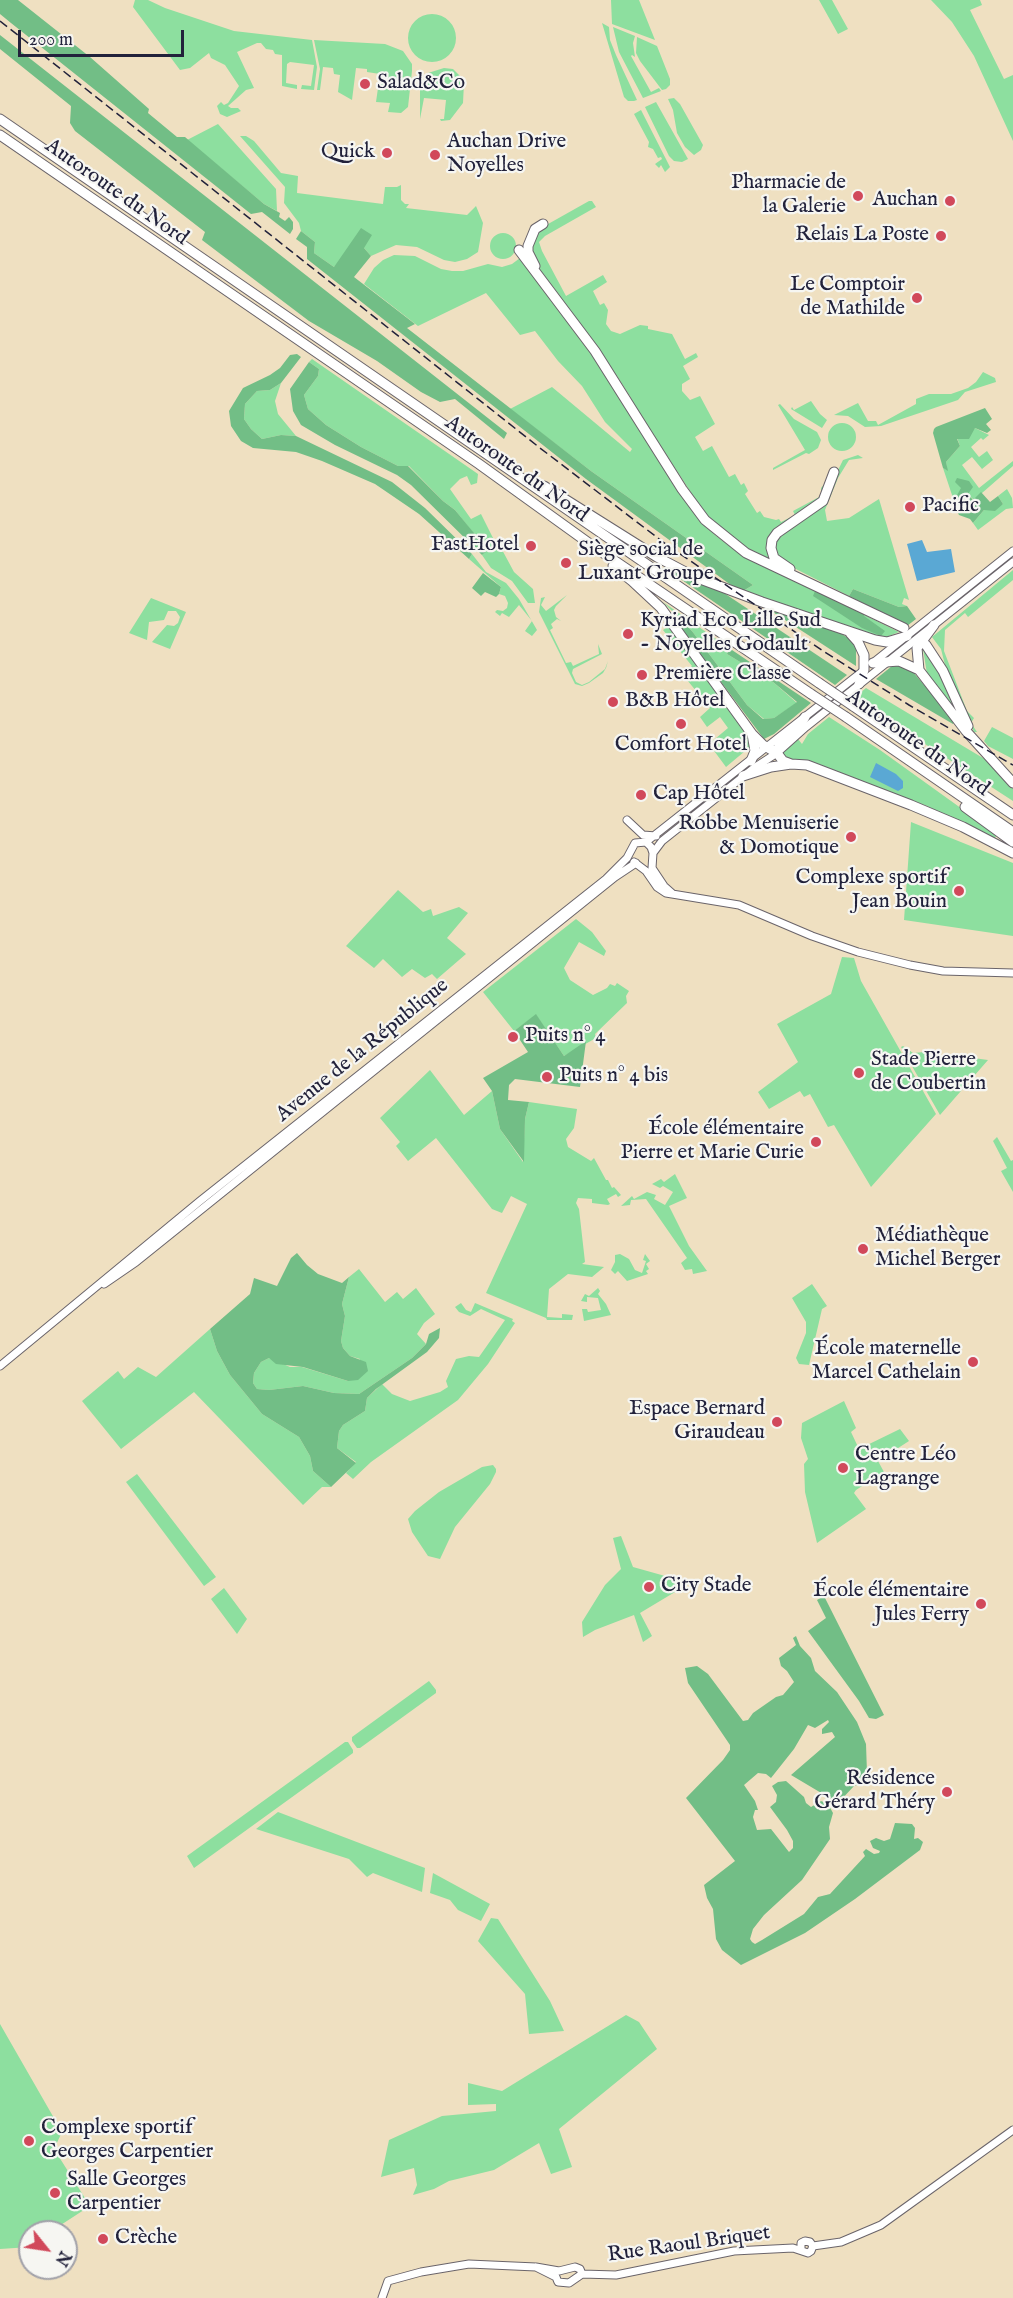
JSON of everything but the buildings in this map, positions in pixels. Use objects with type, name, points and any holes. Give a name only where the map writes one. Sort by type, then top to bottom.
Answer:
[{"type":"highway","name":"Autoroute du Nord","points":[[0,119],[819,683],[1002,808],[1013,813]]},
{"type":"highway","name":"Autoroute du Nord","points":[[0,135],[478,464],[590,544],[1013,832]]},
{"type":"highway","points":[[543,224],[535,229],[530,238],[528,252],[532,262],[544,277],[546,286]]},
{"type":"highway","points":[[519,250],[606,366],[682,489],[705,520],[746,553],[905,632]]},
{"type":"highway","points":[[806,581],[800,574],[774,558],[771,544],[777,533],[823,501],[834,472]]},
{"type":"highway","points":[[528,481],[542,484],[657,557],[695,577],[762,602],[883,641],[905,632]]},
{"type":"highway","points":[[590,544],[596,553],[632,581],[661,608],[752,734],[777,753],[783,761],[823,770],[911,805],[963,827],[1013,853]]},
{"type":"highway","points":[[919,670],[917,648],[934,625]]},
{"type":"highway","points":[[846,630],[861,646],[864,670],[859,684]]},
{"type":"highway","points":[[926,645],[943,671],[958,707],[981,749]]},
{"type":"highway","points":[[873,663],[904,662],[919,670],[981,749],[1013,783]]},
{"type":"highway","points":[[777,753],[779,745],[797,730],[805,717]]},
{"type":"highway","points":[[751,761],[755,751],[752,734]]},
{"type":"highway","points":[[743,776],[767,768],[791,764]]},
{"type":"highway","points":[[942,785],[947,794],[1013,842]]},
{"type":"main road","points":[[1013,551],[905,632],[873,663],[656,836],[646,842],[635,843],[630,854],[657,887],[666,893],[737,905],[812,936],[894,962],[943,970],[1013,973]]},
{"type":"main road","points":[[637,864],[646,864],[662,841],[743,776],[777,753],[859,684],[1013,562]]},
{"type":"main road","points":[[627,820],[643,835],[656,836]]},
{"type":"main road","points":[[646,842],[651,847],[653,871],[673,894]]},
{"type":"main road","name":"Avenue de la République","points":[[116,1274],[606,879],[630,854]]},
{"type":"main road","name":"Avenue de la République","points":[[116,1274],[615,877],[637,864]]},
{"type":"main road","points":[[0,1366],[116,1274]]},
{"type":"main road","name":"Rue Raoul Briquet","points":[[582,2274],[616,2275],[749,2249],[801,2249],[801,2243],[805,2241],[810,2242],[813,2246],[841,2242],[881,2225],[1013,2130]]},
{"type":"main road","name":"Rue Raoul Briquet","points":[[382,2298],[387,2281],[421,2272],[480,2264],[536,2267],[558,2274],[575,2267],[580,2269],[582,2274]]},
{"type":"main road","name":"Rue Raoul Briquet","points":[[558,2274],[561,2283],[569,2283],[578,2279],[582,2274]]},
{"type":"green space","points":[[0,0],[18,0],[90,57],[149,109],[148,113],[177,137],[185,137],[264,204],[280,213],[279,217],[285,221],[289,217],[293,222],[290,234],[262,212],[251,214],[11,23],[0,14]]},
{"type":"green space","points":[[135,0],[148,0],[234,31],[312,40],[317,67],[314,90],[301,89],[302,85],[311,86],[314,65],[290,62],[287,64],[286,83],[297,85],[297,89],[282,86],[282,55],[275,54],[273,50],[266,49],[261,43],[257,43],[237,52],[254,88],[246,90],[228,106],[241,111],[227,117],[220,114],[217,106],[221,102],[224,105],[228,103],[239,86],[225,65],[211,58],[209,53],[190,68],[180,70],[133,7]]},
{"type":"green space","points":[[611,0],[639,0],[655,40],[612,24]]},
{"type":"green space","points":[[819,0],[832,0],[848,29],[838,34]]},
{"type":"green space","points":[[931,0],[980,0],[982,5],[970,10],[1004,79],[1013,75],[1013,141],[974,56],[952,22]]},
{"type":"green space","points":[[427,14],[437,14],[449,21],[456,33],[456,43],[449,55],[437,62],[427,62],[412,51],[408,43],[408,33],[419,18]]},
{"type":"green space","points":[[602,23],[609,27],[610,40],[637,100],[628,101],[624,97]]},
{"type":"green space","points":[[613,27],[635,36],[633,43],[635,57],[631,56],[651,92],[659,88],[661,91],[643,98],[619,52]]},
{"type":"green space","points":[[0,35],[507,433],[504,439],[455,399],[440,402],[421,392],[377,361],[309,321],[202,240],[205,232],[75,131],[70,123],[71,106],[0,49]]},
{"type":"green space","points":[[637,37],[657,46],[670,79],[670,85],[666,89],[662,90],[640,61],[636,53]]},
{"type":"green space","points":[[314,40],[385,44],[403,51],[412,64],[408,107],[401,113],[388,112],[390,103],[376,102],[380,74],[367,72],[367,69],[356,68],[352,100],[338,92],[340,75],[334,74],[333,68],[323,67],[320,90],[317,90],[320,69]]},
{"type":"green space","points":[[444,68],[453,69],[461,77],[464,83],[463,103],[450,120],[441,121],[440,119],[444,119],[446,100],[424,98],[420,119],[420,85],[428,73]]},
{"type":"green space","points":[[674,98],[680,104],[703,145],[701,150],[694,155],[685,147],[677,133],[673,110],[668,99]]},
{"type":"green space","points":[[656,102],[688,159],[682,162],[674,161],[669,156],[645,107]]},
{"type":"green space","points":[[641,110],[670,167],[665,172],[661,165],[659,168],[655,164],[662,159],[658,158],[653,149],[648,147],[649,142],[634,114]]},
{"type":"green space","points":[[218,124],[276,189],[277,211],[264,204],[187,140]]},
{"type":"green space","points":[[240,136],[246,136],[254,141],[281,173],[298,176],[297,193],[383,204],[385,187],[401,185],[401,200],[409,204],[406,208],[467,215],[476,206],[483,223],[478,252],[467,259],[455,262],[444,260],[417,247],[396,245],[371,256],[364,248],[334,267],[314,253],[315,242],[301,231],[299,223],[284,203],[285,187]]},
{"type":"green space","points":[[592,201],[596,207],[545,236],[539,242],[566,296],[603,275],[607,282],[593,291],[600,305],[604,303],[608,310],[606,324],[611,331],[620,334],[640,325],[648,326],[648,329],[672,334],[685,359],[696,353],[698,357],[683,366],[690,379],[682,384],[682,391],[690,400],[700,396],[715,424],[695,437],[703,451],[712,446],[729,477],[735,474],[741,485],[744,483],[748,491],[745,494],[757,513],[760,511],[764,517],[779,519],[781,522],[795,515],[793,511],[821,496],[821,488],[828,480],[824,495],[778,529],[769,560],[749,549],[709,520],[617,376],[613,374],[560,296],[533,261],[531,240],[541,228]]},
{"type":"green space","points":[[361,228],[372,235],[364,248],[371,256],[354,277],[415,324],[407,328],[591,471],[753,585],[739,591],[586,479],[307,259],[307,247],[296,239],[301,231],[315,242],[314,253],[334,267]]},
{"type":"green space","points":[[503,233],[512,237],[516,246],[512,255],[503,259],[494,255],[490,246],[494,237]]},
{"type":"green space","points":[[394,255],[415,256],[441,269],[452,271],[463,271],[488,264],[502,267],[520,258],[582,338],[622,398],[681,495],[715,535],[740,554],[899,632],[884,638],[875,636],[743,591],[753,585],[591,471],[510,409],[552,387],[630,452],[632,449],[605,422],[582,386],[558,361],[535,331],[520,335],[486,293],[418,326],[364,284],[374,268],[383,260]]},
{"type":"green space","points":[[297,354],[301,357],[281,383],[270,390],[257,391],[245,404],[244,419],[251,429],[262,439],[281,435],[296,436],[392,482],[425,508],[472,554],[469,559],[419,514],[375,484],[296,452],[253,448],[241,441],[231,426],[229,411],[243,388],[270,375],[280,368],[290,355]]},
{"type":"green space","points":[[312,359],[478,474],[477,483],[471,485],[467,476],[460,479],[450,489],[471,519],[481,514],[497,546],[500,546],[514,572],[533,589],[535,603],[528,603],[512,581],[491,568],[482,555],[487,550],[455,510],[409,466],[398,466],[361,447],[326,425],[308,409],[304,395],[318,376],[319,369],[309,362]]},
{"type":"green space","points":[[309,362],[319,369],[318,376],[304,395],[308,409],[326,425],[361,447],[398,466],[408,466],[455,510],[488,550],[482,555],[411,485],[397,475],[335,445],[301,425],[293,411],[290,389]]},
{"type":"green space","points":[[983,372],[995,378],[996,382],[965,392],[958,400],[881,426],[865,427],[848,416],[834,415],[858,403],[868,421],[876,421],[878,425],[916,404],[916,399],[929,394],[951,394],[968,388]]},
{"type":"green space","points":[[281,383],[275,401],[278,414],[296,436],[281,435],[262,439],[244,419],[245,404],[257,391],[270,390]]},
{"type":"green space","points":[[811,401],[827,420],[822,428],[791,409],[792,407],[794,410]]},
{"type":"green space","points":[[780,404],[794,419],[817,432],[821,440],[818,448],[809,454],[806,453],[773,470],[805,450],[778,405]]},
{"type":"green space","points":[[985,408],[992,419],[986,424],[991,430],[987,433],[975,428],[969,439],[957,439],[960,446],[946,462],[948,471],[943,468],[933,433],[934,429]]},
{"type":"green space","points":[[842,423],[852,427],[856,437],[852,447],[842,451],[832,447],[828,437],[832,427]]},
{"type":"green space","points":[[975,428],[989,435],[983,440],[981,438],[971,447],[979,457],[987,451],[993,460],[982,469],[972,457],[962,465],[979,488],[1013,461],[1013,466],[974,500],[961,488],[962,506],[958,513],[943,468],[947,470],[946,462],[960,446],[957,438]]},
{"type":"green space","points":[[858,455],[863,458],[849,460],[838,478],[825,510],[827,521],[849,518],[879,499],[909,600],[904,598],[902,604],[907,606],[899,607],[853,589],[849,596],[788,565],[775,552],[775,542],[778,537],[821,505],[843,460]]},
{"type":"green space","points":[[957,478],[969,481],[973,487],[968,494],[973,500],[981,492],[990,502],[998,496],[1003,504],[995,511],[984,510],[973,523],[958,513],[962,506],[956,497],[961,488],[955,482]]},
{"type":"green space","points":[[1007,489],[1012,498],[1013,508],[1006,509],[978,530],[973,523],[984,510],[1003,504],[998,496]]},
{"type":"green space","points":[[472,554],[486,572],[506,583],[519,599],[531,620],[519,605],[509,617],[502,613],[500,616],[495,612],[503,611],[507,608],[508,603],[505,596],[499,594],[501,587],[469,559]]},
{"type":"green space","points":[[663,567],[718,589],[847,675],[835,685]]},
{"type":"green space","points":[[1013,570],[1013,580],[968,617],[965,613],[945,630],[944,651],[967,711],[974,718],[971,723],[977,732],[974,732],[946,669],[941,649],[932,637]]},
{"type":"green space","points":[[483,573],[501,587],[496,597],[485,592],[481,596],[472,588]]},
{"type":"green space","points":[[853,589],[899,607],[907,606],[916,619],[907,626],[849,596]]},
{"type":"green space","points":[[815,591],[864,613],[864,616],[885,631],[881,636],[862,628],[813,596]]},
{"type":"green space","points":[[567,595],[554,610],[556,617],[561,621],[557,619],[551,624],[553,628],[550,630],[566,663],[571,662],[573,666],[599,654],[598,644],[602,654],[573,669],[572,673],[576,682],[582,685],[589,682],[605,669],[608,661],[606,668],[603,673],[589,683],[582,686],[575,684],[539,612],[541,598],[545,597],[541,605],[546,611]]},
{"type":"green space","points":[[151,598],[186,612],[170,649],[152,642],[167,625],[174,626],[178,623],[180,617],[176,611],[168,611],[164,620],[149,622],[147,640],[129,633]]},
{"type":"green space","points":[[663,602],[729,648],[727,654],[773,682],[797,703],[774,718],[764,719],[747,705],[692,631]]},
{"type":"green space","points":[[765,607],[805,619],[850,639],[856,648],[856,666]]},
{"type":"green space","points":[[674,614],[692,631],[747,705],[763,719],[774,718],[797,702],[773,682],[727,654],[729,648],[811,703],[774,734],[764,739],[672,617]]},
{"type":"green space","points":[[532,621],[537,630],[532,636],[525,631]]},
{"type":"green space","points":[[669,626],[748,734],[751,746],[726,767],[709,744],[728,728],[720,717],[707,727],[700,717],[710,708],[683,675],[692,666],[663,630]]},
{"type":"green space","points":[[923,649],[936,666],[954,708],[927,674]]},
{"type":"green space","points":[[899,665],[913,672],[955,721],[953,724],[876,679],[892,666]]},
{"type":"green space","points":[[866,688],[988,761],[1013,787],[1013,801],[854,698]]},
{"type":"green space","points":[[829,717],[880,750],[997,834],[994,840],[927,806],[826,767],[786,759],[781,753],[798,739],[802,744],[808,734]]},
{"type":"green space","points":[[992,727],[1013,738],[1013,759],[988,746],[984,741]]},
{"type":"green space","name":"Complexe sportif Jean Bouin","points":[[911,822],[1013,863],[1013,936],[904,920]]},
{"type":"green space","points":[[398,890],[423,912],[431,909],[433,916],[459,907],[468,913],[447,938],[466,954],[437,979],[432,974],[425,978],[412,969],[402,977],[383,959],[374,968],[346,946]]},
{"type":"green space","points":[[576,919],[592,932],[606,951],[604,956],[579,942],[564,968],[570,980],[593,995],[610,984],[615,986],[617,983],[629,991],[626,996],[627,1003],[595,1034],[596,1038],[564,1056],[536,1015],[514,1031],[483,992]]},
{"type":"green space","name":"Stade Pierre de Coubertin","points":[[842,957],[854,958],[861,981],[936,1114],[871,1187],[834,1125],[828,1127],[810,1094],[804,1097],[800,1091],[769,1109],[758,1092],[798,1062],[777,1024],[831,994]]},
{"type":"green space","points":[[536,1014],[564,1056],[586,1041],[580,1087],[515,1079],[509,1085],[508,1100],[529,1102],[525,1119],[524,1162],[500,1129],[492,1091],[483,1078],[528,1052],[514,1031]]},
{"type":"green space","points":[[901,1047],[913,1053],[924,1052],[964,1062],[966,1057],[988,1060],[940,1115]]},
{"type":"green space","points":[[430,1070],[464,1115],[492,1091],[500,1129],[523,1162],[525,1119],[529,1102],[577,1109],[574,1128],[566,1139],[568,1147],[591,1161],[594,1158],[606,1180],[621,1195],[618,1197],[616,1194],[607,1199],[610,1204],[608,1205],[592,1203],[592,1199],[578,1198],[576,1203],[579,1209],[585,1262],[582,1264],[604,1267],[592,1277],[568,1274],[549,1289],[547,1317],[562,1318],[562,1314],[573,1315],[572,1320],[547,1320],[486,1293],[527,1204],[511,1196],[502,1213],[492,1209],[436,1138],[408,1161],[396,1146],[400,1142],[380,1118]]},
{"type":"green space","points":[[997,1137],[1011,1161],[1013,1160],[1013,1192],[1001,1171],[1007,1168],[993,1141]]},
{"type":"green space","points":[[675,1174],[687,1198],[669,1206],[689,1246],[707,1271],[693,1274],[692,1269],[685,1270],[681,1263],[687,1258],[646,1199],[631,1200],[630,1205],[621,1206],[632,1196],[634,1199],[647,1192],[656,1195],[654,1199],[665,1205],[673,1192],[663,1186],[660,1188],[652,1184],[661,1179],[664,1182]]},
{"type":"green space","points":[[297,1253],[318,1274],[342,1283],[349,1277],[342,1304],[345,1316],[341,1341],[343,1348],[350,1356],[366,1362],[368,1371],[358,1380],[348,1381],[303,1367],[276,1364],[269,1358],[261,1362],[254,1373],[253,1383],[257,1389],[303,1386],[334,1393],[359,1394],[412,1358],[426,1344],[429,1334],[440,1328],[439,1338],[427,1352],[376,1389],[367,1398],[365,1411],[343,1425],[339,1431],[337,1448],[356,1463],[331,1487],[313,1471],[310,1456],[299,1437],[262,1414],[230,1375],[217,1351],[210,1329],[250,1294],[254,1278],[277,1286],[291,1258]]},
{"type":"green space","points":[[620,1254],[629,1259],[635,1270],[642,1273],[646,1261],[643,1260],[645,1254],[650,1261],[646,1264],[649,1269],[646,1271],[648,1274],[627,1281],[618,1271],[615,1274],[611,1270],[615,1262],[615,1255]]},
{"type":"green space","points":[[359,1269],[385,1302],[397,1292],[403,1299],[416,1288],[435,1314],[424,1323],[417,1334],[426,1344],[412,1358],[359,1394],[334,1393],[303,1386],[257,1389],[253,1383],[254,1373],[261,1362],[269,1358],[290,1367],[302,1367],[348,1381],[360,1359],[350,1356],[343,1348],[341,1341],[345,1316],[342,1304],[349,1277]]},
{"type":"green space","points":[[812,1284],[827,1306],[822,1309],[809,1365],[799,1364],[796,1358],[806,1333],[806,1322],[792,1298]]},
{"type":"green space","points":[[598,1288],[600,1291],[598,1294],[611,1315],[584,1321],[582,1309],[587,1309],[588,1312],[601,1310],[598,1298],[587,1297],[587,1302],[581,1301],[585,1294],[589,1296]]},
{"type":"green space","points":[[461,1303],[466,1310],[471,1312],[475,1303],[513,1319],[515,1323],[488,1364],[458,1400],[371,1462],[353,1479],[346,1473],[356,1462],[337,1448],[339,1431],[343,1425],[365,1411],[367,1398],[382,1384],[392,1394],[410,1401],[440,1392],[448,1387],[446,1381],[456,1359],[469,1356],[479,1357],[505,1320],[481,1309],[470,1316],[459,1312],[455,1307]]},
{"type":"green space","points":[[210,1329],[217,1351],[230,1375],[262,1414],[299,1437],[310,1456],[313,1471],[331,1487],[322,1487],[303,1505],[194,1392],[121,1449],[82,1401],[118,1371],[124,1379],[138,1367],[156,1377]]},
{"type":"green space","name":"Centre Léo Lagrange","points":[[844,1401],[856,1428],[851,1432],[859,1449],[900,1429],[909,1441],[878,1461],[884,1472],[854,1493],[866,1509],[817,1543],[805,1492],[804,1464],[808,1459],[801,1438],[802,1423]]},
{"type":"green space","points":[[493,1465],[496,1472],[490,1484],[455,1527],[440,1559],[428,1556],[412,1532],[408,1519],[439,1492],[482,1467]]},
{"type":"green space","points":[[137,1474],[216,1577],[204,1586],[126,1482]]},
{"type":"green space","points":[[621,1536],[633,1567],[690,1583],[640,1613],[652,1636],[643,1642],[634,1615],[583,1637],[582,1622],[605,1585],[621,1569],[613,1538]]},
{"type":"green space","points":[[224,1588],[247,1619],[237,1634],[211,1599]]},
{"type":"green space","points":[[824,1596],[884,1715],[876,1719],[869,1718],[808,1631],[826,1618],[817,1600]]},
{"type":"green space","points":[[796,1636],[800,1646],[811,1658],[815,1671],[837,1692],[857,1722],[866,1744],[867,1773],[863,1783],[854,1786],[840,1801],[833,1800],[791,1775],[835,1737],[832,1732],[822,1734],[822,1729],[829,1722],[828,1720],[815,1728],[808,1725],[794,1749],[771,1778],[766,1774],[758,1773],[744,1785],[758,1810],[755,1810],[753,1817],[757,1830],[771,1829],[789,1852],[793,1848],[793,1841],[770,1807],[776,1802],[777,1795],[772,1786],[786,1781],[804,1797],[806,1803],[811,1807],[821,1801],[828,1804],[833,1813],[829,1827],[830,1839],[802,1880],[764,1915],[753,1929],[750,1939],[755,1944],[804,1914],[818,1897],[830,1894],[865,1856],[863,1852],[866,1849],[874,1854],[879,1853],[880,1851],[873,1848],[870,1841],[876,1838],[884,1841],[890,1839],[895,1823],[912,1824],[915,1828],[914,1839],[918,1838],[923,1842],[920,1850],[805,1933],[741,1965],[722,1950],[716,1939],[713,1909],[704,1885],[735,1861],[686,1798],[723,1760],[730,1750],[730,1745],[688,1683],[685,1668],[697,1666],[708,1674],[743,1721],[748,1720],[753,1713],[776,1697],[783,1695],[794,1682],[781,1666],[779,1658],[796,1645],[793,1638]]},
{"type":"green space","points":[[429,1681],[436,1693],[357,1748],[352,1737]]},
{"type":"green space","points":[[348,1742],[353,1753],[194,1868],[187,1856]]},
{"type":"green space","points":[[278,1812],[425,1868],[422,1892],[373,1873],[367,1877],[349,1859],[256,1829]]},
{"type":"green space","points":[[433,1873],[490,1904],[481,1921],[458,1910],[450,1900],[430,1893]]},
{"type":"green space","points":[[491,1918],[498,1919],[550,2001],[564,2031],[529,2034],[525,1994],[478,1941]]},
{"type":"green space","points":[[626,2015],[639,2022],[657,2049],[559,2129],[572,2167],[551,2174],[539,2143],[494,2170],[449,2181],[434,2189],[413,2195],[417,2185],[414,2168],[381,2177],[389,2140],[442,2116],[496,2111],[496,2104],[468,2105],[468,2083],[502,2091]]},
{"type":"green space","name":"Complexe sportif Georges Carpentier","points":[[0,2024],[62,2132],[54,2149],[90,2206],[68,2220],[18,2220],[18,2248],[0,2249]]},
{"type":"water","points":[[922,540],[927,552],[951,549],[955,572],[917,581],[907,544]]},
{"type":"water","points":[[876,763],[896,774],[903,781],[903,788],[898,791],[870,777]]},
{"type":"railway","points":[[0,21],[540,448],[667,545],[823,651],[909,705],[1013,765]]},
{"type":"place","name":"Salad&Co","points":[[365,84]]},
{"type":"place","name":"Quick","points":[[387,153]]},
{"type":"place","name":"Auchan Drive Noyelles","points":[[435,155]]},
{"type":"place","name":"Pharmacie de la Galerie","points":[[858,196]]},
{"type":"place","name":"Auchan","points":[[950,201]]},
{"type":"place","name":"Relais La Poste","points":[[941,236]]},
{"type":"place","name":"Le Comptoir de Mathilde","points":[[917,298]]},
{"type":"place","name":"Pacific","points":[[910,507]]},
{"type":"place","name":"FastHotel","points":[[531,546]]},
{"type":"place","name":"Siège social de Luxant Groupe","points":[[566,563]]},
{"type":"place","name":"Kyriad Eco Lille Sud - Noyelles Godault","points":[[628,634]]},
{"type":"place","name":"Première Classe","points":[[642,675]]},
{"type":"place","name":"B&B Hôtel","points":[[613,702]]},
{"type":"place","name":"Comfort Hotel","points":[[681,724]]},
{"type":"place","name":"Cap Hôtel","points":[[641,795]]},
{"type":"place","name":"Robbe Menuiserie & Domotique","points":[[851,837]]},
{"type":"place","name":"Complexe sportif Jean Bouin","points":[[959,891]]},
{"type":"place","name":"Puits n° 4","points":[[513,1037]]},
{"type":"place","name":"Stade Pierre de Coubertin","points":[[859,1073]]},
{"type":"place","name":"Puits n° 4 bis","points":[[547,1077]]},
{"type":"place","name":"École élémentaire Pierre et Marie Curie","points":[[816,1142]]},
{"type":"place","name":"Médiathèque Michel Berger","points":[[863,1249]]},
{"type":"place","name":"École maternelle Marcel Cathelain","points":[[973,1362]]},
{"type":"place","name":"Espace Bernard Giraudeau","points":[[777,1422]]},
{"type":"place","name":"Centre Léo Lagrange","points":[[843,1468]]},
{"type":"place","name":"City Stade","points":[[649,1587]]},
{"type":"place","name":"École élémentaire Jules Ferry","points":[[981,1604]]},
{"type":"place","name":"Résidence Gérard Théry","points":[[947,1792]]},
{"type":"place","name":"Complexe sportif Georges Carpentier","points":[[29,2141]]},
{"type":"place","name":"Salle Georges Carpentier","points":[[55,2193]]},
{"type":"place","name":"Crèche","points":[[103,2239]]}]
